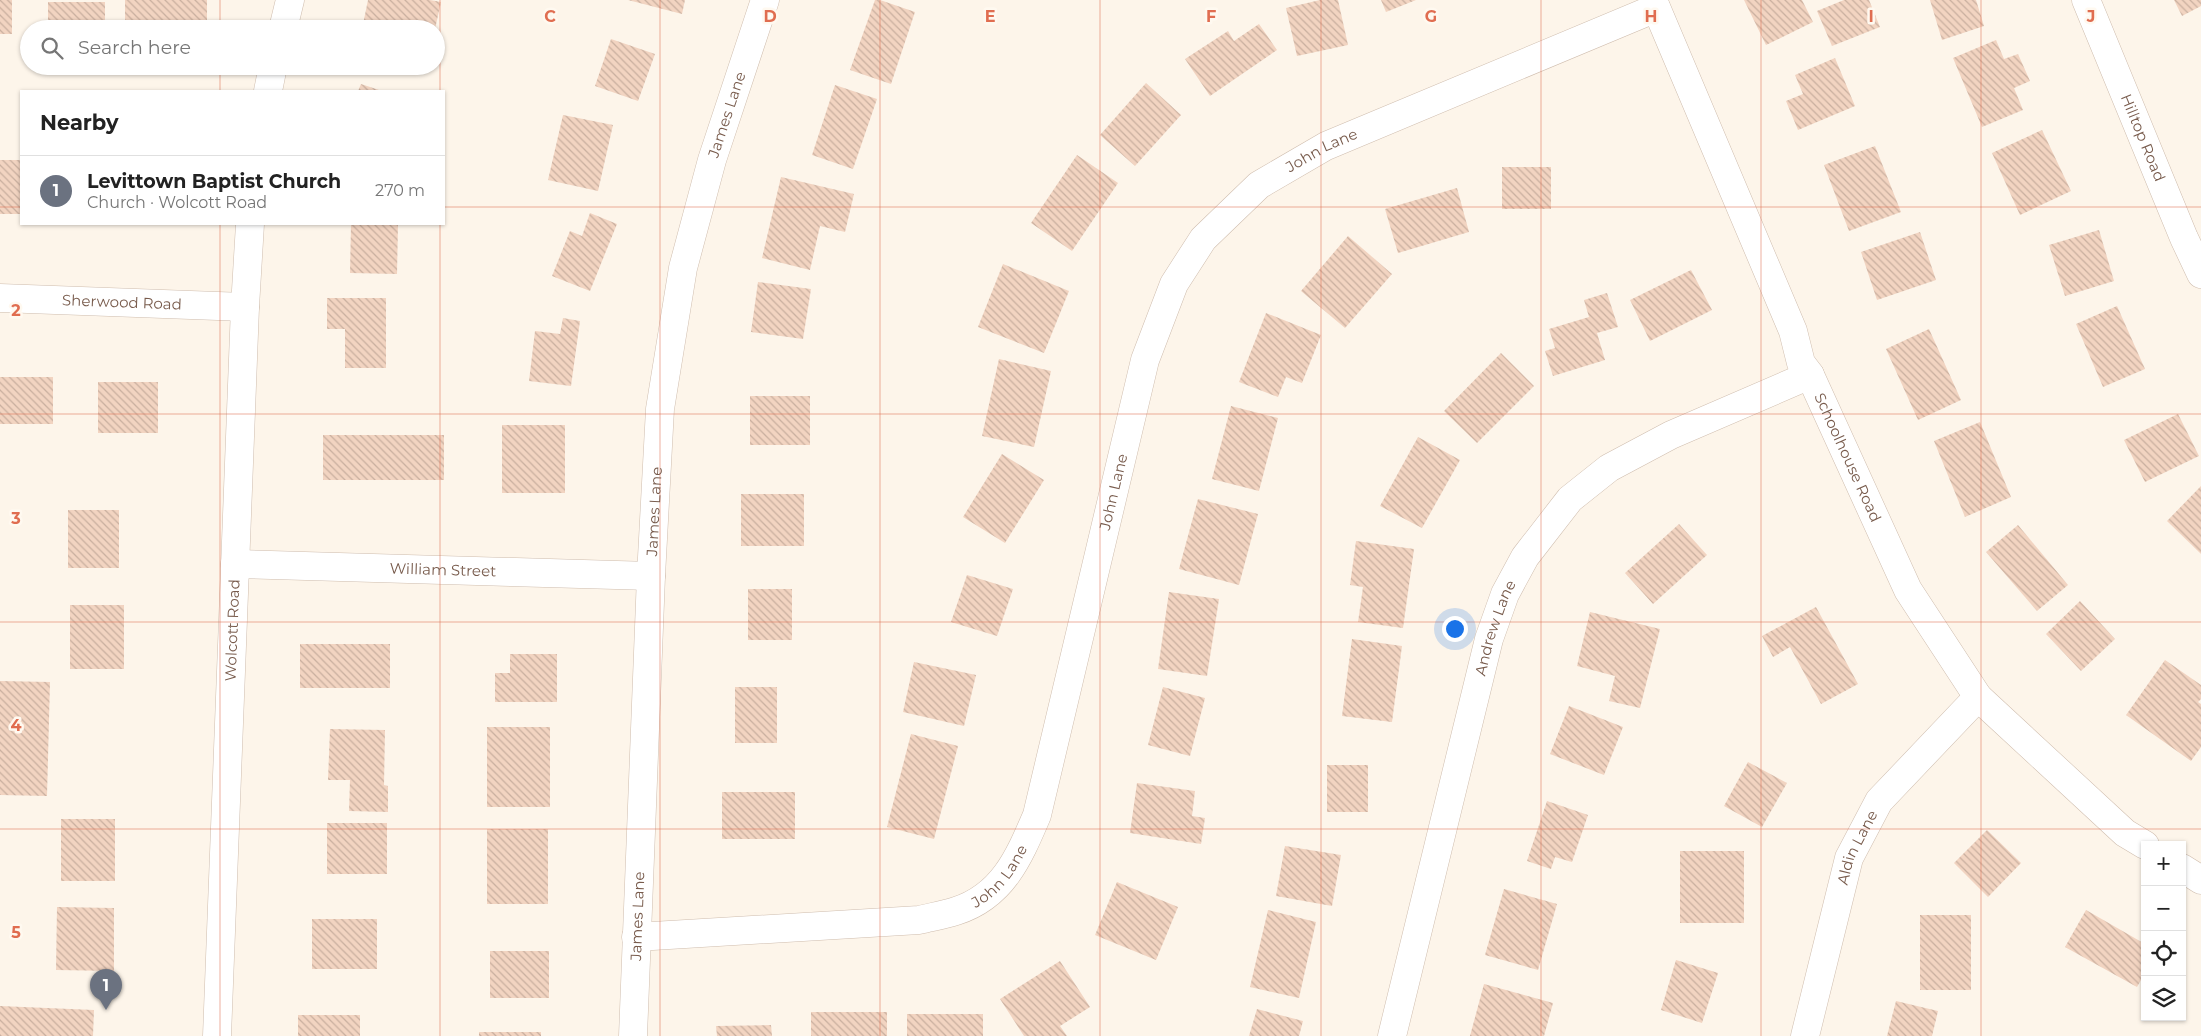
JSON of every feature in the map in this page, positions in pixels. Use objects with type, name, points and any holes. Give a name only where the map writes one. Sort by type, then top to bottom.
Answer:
[{"type":"street","points":[[285,20],[290,0]]},
{"type":"street","name":"James Lane","points":[[633,1036],[651,576],[660,408],[683,268],[712,160],[765,0]]},
{"type":"street","name":"Hilltop Road","points":[[2086,0],[2184,238],[2201,274]]},
{"type":"street","name":"Schoolhouse Road","points":[[1654,4],[1793,331],[1801,363],[1810,375],[1908,590],[1978,697],[2125,833],[2141,843]]},
{"type":"street","name":"John Lane","points":[[636,937],[919,920],[957,910],[983,898],[994,889],[1018,860],[1037,815],[1145,360],[1174,284],[1203,239],[1259,185],[1326,146],[1654,4]]},
{"type":"street","points":[[268,90],[271,75]]},
{"type":"street","name":"Wolcott Road","points":[[216,1036],[245,307],[250,225]]},
{"type":"street","name":"Sherwood Road","points":[[0,298],[245,307]]},
{"type":"street","name":"Andrew Lane","points":[[1392,1036],[1490,639],[1504,594],[1525,557],[1570,499],[1609,468],[1671,435],[1810,375]]},
{"type":"street","name":"William Street","points":[[235,564],[651,576]]},
{"type":"street","name":"Aldin Lane","points":[[1805,1036],[1849,858],[1879,801],[1978,697]]},
{"type":"street","points":[[2186,871],[2201,880]]},
{"type":"building","points":[[0,0],[12,0],[12,34],[0,34]]},
{"type":"building","points":[[125,0],[207,0],[207,20],[125,20]]},
{"type":"building","points":[[368,0],[430,0],[441,2],[437,20],[364,20]]},
{"type":"building","points":[[628,0],[685,0],[682,14]]},
{"type":"building","points":[[875,0],[915,12],[891,84],[850,70]]},
{"type":"building","points":[[1320,0],[1338,0],[1348,45],[1297,56],[1286,8]]},
{"type":"building","points":[[1381,0],[1416,0],[1386,12]]},
{"type":"building","points":[[1744,0],[1802,0],[1813,22],[1766,45]]},
{"type":"building","points":[[1844,0],[1869,0],[1880,27],[1832,46],[1817,11]]},
{"type":"building","points":[[1930,0],[1976,0],[1984,26],[1942,40]]},
{"type":"building","points":[[2174,0],[2201,0],[2201,6],[2182,16]]},
{"type":"building","points":[[48,2],[105,2],[105,20],[48,20]]},
{"type":"building","points":[[1259,24],[1277,50],[1210,96],[1185,59],[1228,31],[1234,41]]},
{"type":"building","points":[[611,39],[655,54],[638,101],[595,86]]},
{"type":"building","points":[[1996,40],[2004,59],[2018,54],[2030,81],[2014,88],[2023,110],[1982,127],[1953,58]]},
{"type":"building","points":[[1835,58],[1855,106],[1798,130],[1786,101],[1803,94],[1795,75]]},
{"type":"building","points":[[1146,83],[1181,115],[1135,166],[1100,135]]},
{"type":"building","points":[[361,84],[379,90],[358,90]]},
{"type":"building","points":[[835,85],[877,99],[853,169],[812,155]]},
{"type":"building","points":[[563,115],[613,125],[598,191],[548,180]]},
{"type":"building","points":[[2042,130],[2071,191],[2020,215],[1992,153]]},
{"type":"building","points":[[1875,146],[1901,212],[1849,231],[1824,165]]},
{"type":"building","points":[[1077,155],[1118,183],[1072,251],[1031,223]]},
{"type":"building","points":[[0,160],[20,160],[20,214],[0,214]]},
{"type":"building","points":[[1502,167],[1551,167],[1551,209],[1502,209]]},
{"type":"building","points":[[781,177],[854,194],[845,232],[820,226],[810,270],[762,258]]},
{"type":"building","points":[[1457,188],[1469,232],[1398,253],[1385,209]]},
{"type":"building","points":[[590,213],[617,224],[590,291],[552,276],[570,231],[582,236]]},
{"type":"building","points":[[351,225],[398,225],[397,274],[350,273]]},
{"type":"building","points":[[2099,230],[2114,281],[2065,296],[2049,245]]},
{"type":"building","points":[[1920,232],[1936,280],[1877,300],[1861,252]]},
{"type":"building","points":[[1348,236],[1392,274],[1345,328],[1301,291]]},
{"type":"building","points":[[1003,264],[1069,291],[1044,353],[978,327]]},
{"type":"building","points":[[1691,270],[1712,310],[1650,341],[1630,300]]},
{"type":"building","points":[[758,282],[811,289],[803,339],[751,332]]},
{"type":"building","points":[[1607,293],[1618,327],[1597,333],[1605,360],[1553,376],[1545,351],[1555,348],[1549,329],[1589,317],[1584,300]]},
{"type":"building","points":[[327,298],[386,298],[386,368],[345,368],[345,329],[327,329]]},
{"type":"building","points":[[2117,306],[2145,369],[2103,387],[2076,324]]},
{"type":"building","points":[[1266,313],[1321,335],[1302,383],[1286,377],[1278,397],[1239,382]]},
{"type":"building","points":[[563,318],[580,321],[571,386],[529,381],[535,331],[560,334]]},
{"type":"building","points":[[1929,329],[1961,400],[1918,420],[1886,349]]},
{"type":"building","points":[[1501,353],[1534,386],[1477,443],[1444,411]]},
{"type":"building","points":[[999,359],[1051,371],[1034,447],[982,436]]},
{"type":"building","points":[[0,377],[53,377],[53,424],[0,424]]},
{"type":"building","points":[[98,382],[158,382],[158,433],[98,433]]},
{"type":"building","points":[[750,396],[810,396],[810,445],[750,445]]},
{"type":"building","points":[[1231,406],[1278,418],[1259,491],[1212,479]]},
{"type":"building","points":[[2178,414],[2199,456],[2145,482],[2124,440]]},
{"type":"building","points":[[1980,422],[2011,497],[1965,517],[1934,441]]},
{"type":"building","points":[[502,425],[565,425],[565,493],[502,493]]},
{"type":"building","points":[[323,435],[444,435],[444,480],[323,480]]},
{"type":"building","points":[[1418,437],[1460,460],[1422,528],[1380,506]]},
{"type":"building","points":[[1002,454],[1044,480],[1005,543],[963,517]]},
{"type":"building","points":[[2201,486],[2201,554],[2167,521]]},
{"type":"building","points":[[741,494],[804,494],[804,546],[741,546]]},
{"type":"building","points":[[1198,499],[1258,514],[1239,585],[1179,569]]},
{"type":"building","points":[[68,510],[119,510],[119,568],[68,568]]},
{"type":"building","points":[[1679,524],[1707,555],[1653,604],[1625,573]]},
{"type":"building","points":[[2018,525],[2068,585],[2037,611],[1986,552]]},
{"type":"building","points":[[1356,541],[1414,549],[1403,628],[1358,622],[1363,587],[1350,585]]},
{"type":"building","points":[[967,575],[1013,589],[997,636],[951,622]]},
{"type":"building","points":[[748,589],[792,589],[792,640],[748,640]]},
{"type":"building","points":[[1169,592],[1219,599],[1207,676],[1158,669]]},
{"type":"building","points":[[2080,601],[2115,639],[2081,671],[2046,634]]},
{"type":"building","points":[[70,605],[124,605],[124,669],[70,669]]},
{"type":"building","points":[[1816,607],[1858,684],[1821,704],[1790,647],[1773,657],[1762,636]]},
{"type":"building","points":[[1590,612],[1660,629],[1640,708],[1609,701],[1615,676],[1577,666]]},
{"type":"building","points":[[1352,639],[1402,646],[1392,722],[1342,716]]},
{"type":"building","points":[[300,644],[390,644],[390,688],[300,688]]},
{"type":"building","points":[[510,654],[557,654],[557,702],[495,702],[495,673],[510,673]]},
{"type":"building","points":[[2165,660],[2201,685],[2201,699],[2198,702],[2201,704],[2201,747],[2191,761],[2126,715]]},
{"type":"building","points":[[914,662],[976,675],[964,726],[903,712]]},
{"type":"building","points":[[0,681],[50,682],[47,796],[0,795]]},
{"type":"building","points":[[735,687],[777,687],[777,743],[735,743]]},
{"type":"building","points":[[1163,687],[1205,698],[1190,756],[1148,745]]},
{"type":"building","points":[[1569,706],[1623,727],[1604,775],[1550,754]]},
{"type":"building","points":[[487,727],[550,727],[550,807],[487,807]]},
{"type":"building","points":[[330,729],[385,730],[384,785],[388,786],[388,812],[349,811],[350,780],[328,780]]},
{"type":"building","points":[[911,734],[958,746],[934,839],[887,827]]},
{"type":"building","points":[[1748,762],[1787,783],[1762,827],[1724,806]]},
{"type":"building","points":[[1327,765],[1368,765],[1368,812],[1327,812]]},
{"type":"building","points":[[1137,783],[1195,791],[1192,816],[1205,818],[1201,844],[1130,833]]},
{"type":"building","points":[[722,792],[795,792],[795,839],[722,839]]},
{"type":"building","points":[[1547,801],[1588,815],[1572,862],[1555,857],[1551,869],[1527,861]]},
{"type":"building","points":[[61,819],[115,819],[115,881],[61,881]]},
{"type":"building","points":[[327,823],[387,823],[387,874],[327,874]]},
{"type":"building","points":[[487,829],[548,829],[548,904],[487,904]]},
{"type":"building","points":[[1987,830],[2021,863],[1988,897],[1954,863]]},
{"type":"building","points":[[1285,846],[1341,855],[1332,906],[1276,896]]},
{"type":"building","points":[[1680,851],[1744,851],[1744,923],[1680,923]]},
{"type":"building","points":[[1117,882],[1178,907],[1156,960],[1095,935]]},
{"type":"building","points":[[1504,889],[1557,904],[1538,970],[1485,955]]},
{"type":"building","points":[[57,907],[114,908],[114,971],[56,970]]},
{"type":"building","points":[[1268,910],[1316,922],[1299,998],[1250,987]]},
{"type":"building","points":[[2086,910],[2141,942],[2141,980],[2137,987],[2065,947]]},
{"type":"building","points":[[1920,915],[1971,915],[1971,990],[1920,990]]},
{"type":"building","points":[[312,919],[377,919],[377,969],[312,969]]},
{"type":"building","points":[[490,951],[549,951],[549,998],[490,998]]},
{"type":"building","points":[[1676,960],[1718,973],[1702,1023],[1661,1010]]},
{"type":"building","points":[[1060,961],[1090,1007],[1060,1026],[1067,1036],[1024,1036],[1000,999]]},
{"type":"building","points":[[1484,984],[1553,1003],[1544,1036],[1470,1036]]},
{"type":"building","points":[[1896,1001],[1938,1011],[1932,1036],[1887,1036]]},
{"type":"building","points":[[0,1006],[94,1010],[93,1036],[0,1036]]},
{"type":"building","points":[[1257,1009],[1303,1021],[1299,1036],[1249,1036]]},
{"type":"building","points":[[811,1012],[887,1012],[887,1036],[811,1036]]},
{"type":"building","points":[[907,1014],[983,1014],[983,1036],[907,1036]]},
{"type":"building","points":[[298,1015],[360,1015],[360,1036],[298,1036]]},
{"type":"building","points":[[771,1025],[772,1036],[717,1036],[716,1026]]},
{"type":"building","points":[[479,1032],[541,1032],[541,1036],[479,1036]]},
{"type":"place","name":"Levittown Baptist Church","points":[[106,1010]]}]
